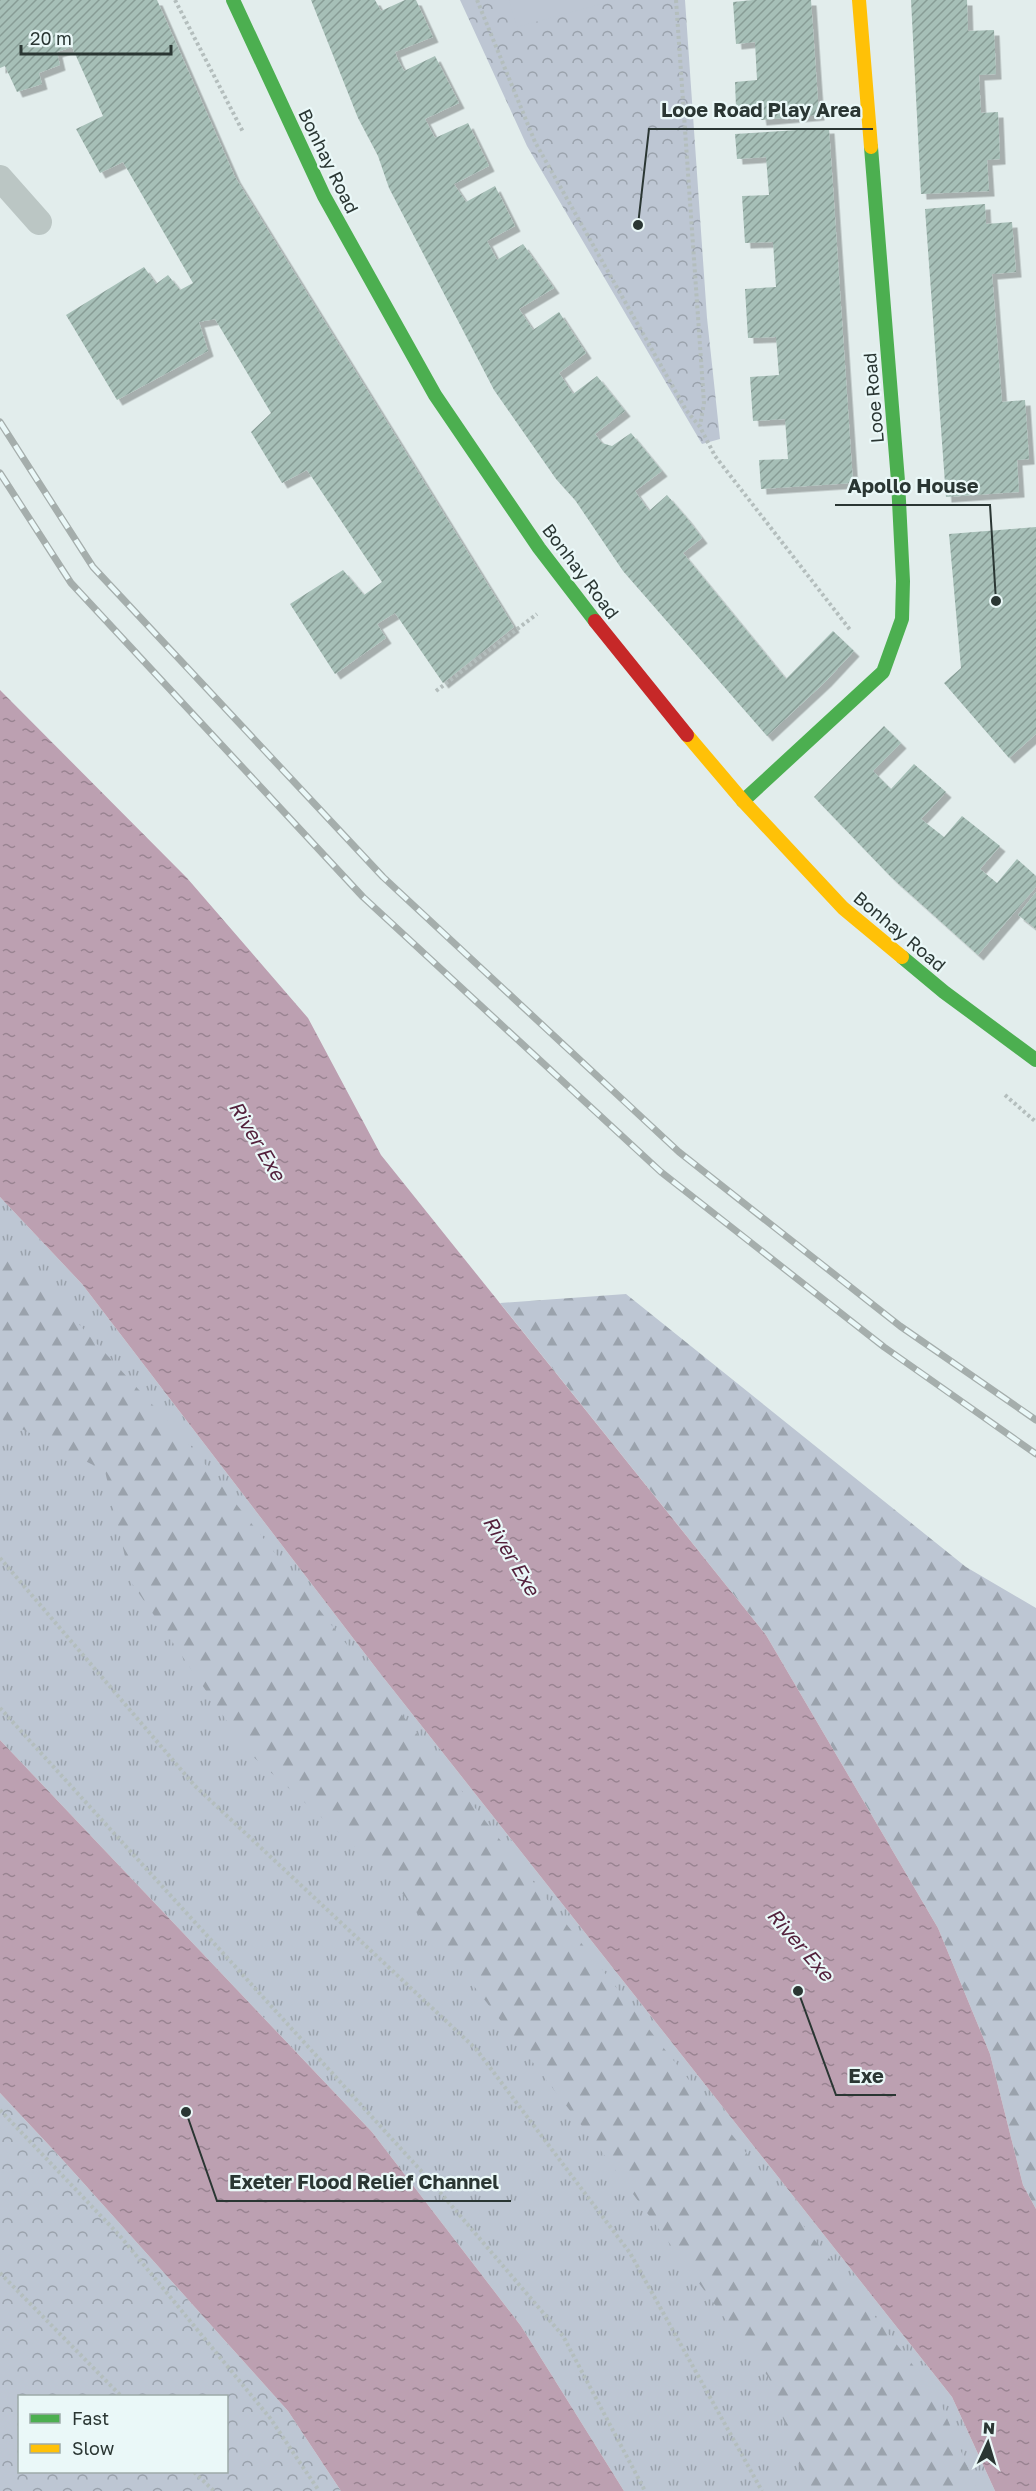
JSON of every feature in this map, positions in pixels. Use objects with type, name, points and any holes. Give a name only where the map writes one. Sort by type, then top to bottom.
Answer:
[{"type":"main road","name":"Bonhay Road","points":[[232,0],[324,196],[435,395],[540,548],[651,692],[743,801],[843,908],[944,992],[1036,1060]]},
{"type":"main road","name":"Looe Road","points":[[743,801],[870,687],[883,672],[902,619],[903,580],[898,482],[859,0]]},
{"type":"lane","points":[[0,178],[39,222]]},
{"type":"path","points":[[477,0],[535,142],[686,410],[700,427],[715,456],[883,672]]},
{"type":"path","points":[[676,0],[704,404],[700,427]]},
{"type":"path","points":[[436,691],[540,612]]},
{"type":"path","points":[[0,1558],[195,1786],[476,2049],[630,2253],[762,2491]]},
{"type":"path","points":[[0,1708],[433,2184],[563,2336],[645,2491]]},
{"type":"path","points":[[0,2110],[120,2236],[270,2418],[319,2491]]},
{"type":"path","points":[[0,2273],[119,2395]]},
{"type":"path","points":[[195,2473],[214,2491]]},
{"type":"green space","points":[[460,0],[685,0],[707,318],[720,439],[702,444],[527,146]]},
{"type":"green space","points":[[509,0],[616,0],[517,27]]},
{"type":"green space","points":[[0,1197],[82,1284],[379,1672],[952,2397],[995,2491],[624,2491],[521,2326],[372,2132],[0,1740]]},
{"type":"green space","points":[[0,1238],[193,1449],[938,2397],[978,2491],[808,2491],[769,2378],[602,2152],[392,1880],[249,1753],[131,1582],[105,1471],[0,1418]]},
{"type":"green space","points":[[626,1294],[966,1567],[1036,1608],[1036,2209],[1023,2185],[990,2054],[938,1928],[766,1635],[500,1303]]},
{"type":"green space","points":[[0,2093],[288,2411],[341,2491],[0,2491]]},
{"type":"water","name":"River Exe","points":[[0,690],[187,878],[308,1018],[381,1155],[766,1635],[938,1928],[990,2054],[1023,2185],[1036,2209],[1036,2491],[995,2491],[952,2397],[379,1672],[82,1284],[0,1197]]},
{"type":"water","points":[[0,1740],[372,2132],[521,2326],[624,2491],[341,2491],[288,2411],[0,2093]]},
{"type":"building","points":[[0,0],[157,0],[235,177],[514,627],[443,683],[395,613],[377,624],[386,638],[335,674],[290,604],[343,570],[364,595],[382,582],[307,470],[282,483],[251,432],[271,413],[215,319],[199,322],[208,351],[117,400],[66,315],[144,267],[156,284],[168,275],[180,290],[193,283],[123,162],[100,173],[76,129],[103,116],[72,47],[57,52],[60,65],[39,73],[42,84],[17,92],[5,66],[0,68]]},
{"type":"building","points":[[311,0],[375,0],[381,11],[405,0],[416,0],[433,37],[395,52],[398,60],[404,71],[435,56],[459,103],[425,119],[435,138],[468,123],[489,166],[454,184],[466,202],[495,186],[515,226],[487,241],[497,260],[523,244],[554,288],[519,309],[533,330],[559,312],[586,353],[559,373],[573,394],[597,376],[625,411],[595,434],[602,443],[612,446],[631,433],[662,471],[635,491],[649,511],[667,495],[686,517],[702,538],[683,553],[786,679],[833,631],[854,651],[826,681],[767,736],[623,571],[575,500],[556,479],[494,390],[389,188],[378,156],[358,118]]},
{"type":"building","points":[[811,0],[819,115],[761,120],[759,105],[736,107],[735,82],[757,80],[755,42],[736,44],[733,2]]},
{"type":"building","points":[[911,0],[967,0],[968,31],[994,30],[996,74],[979,75],[981,113],[998,112],[1000,159],[987,160],[989,191],[921,194]]},
{"type":"building","points":[[829,128],[853,483],[761,489],[759,460],[788,459],[785,419],[753,421],[750,377],[779,375],[776,337],[748,338],[745,289],[776,287],[773,242],[745,243],[742,196],[769,195],[766,157],[737,159],[735,134]]},
{"type":"building","points":[[985,204],[986,224],[1012,222],[1016,272],[992,274],[1002,402],[1025,400],[1029,459],[1017,460],[1019,492],[946,497],[925,209]]},
{"type":"building","points":[[1036,527],[1036,734],[1009,758],[944,683],[961,668],[949,534]]},
{"type":"building","points":[[884,726],[901,743],[873,771],[891,789],[914,764],[946,792],[921,819],[944,837],[962,816],[1000,846],[980,869],[997,883],[1017,859],[1036,876],[1036,887],[978,955],[891,877],[814,797]]},
{"type":"building","points":[[1036,892],[1036,929],[1018,915]]},
{"type":"railway","points":[[0,422],[93,567],[383,877],[679,1152],[900,1326],[1036,1420]]},
{"type":"railway","points":[[0,473],[71,583],[363,897],[661,1172],[884,1347],[1036,1454]]},
{"type":"traffic: fast","points":[[233,0],[324,196],[435,395],[539,548],[595,621]]},
{"type":"traffic: fast","points":[[743,801],[883,672],[902,619],[903,581],[898,481],[871,147]]},
{"type":"traffic: fast","points":[[902,957],[944,992],[1036,1060]]},
{"type":"traffic: slow","points":[[859,0],[871,147]]},
{"type":"traffic: slow","points":[[687,735],[743,801],[843,908],[902,957]]},
{"type":"traffic: jam","points":[[595,621],[687,735]]},
{"type":"place","name":"Looe Road Play Area","points":[[638,225]]},
{"type":"place","name":"Apollo House","points":[[996,601]]},
{"type":"place","name":"Exe","points":[[798,1991]]},
{"type":"place","name":"Exeter Flood Relief Channel","points":[[186,2112]]}]
